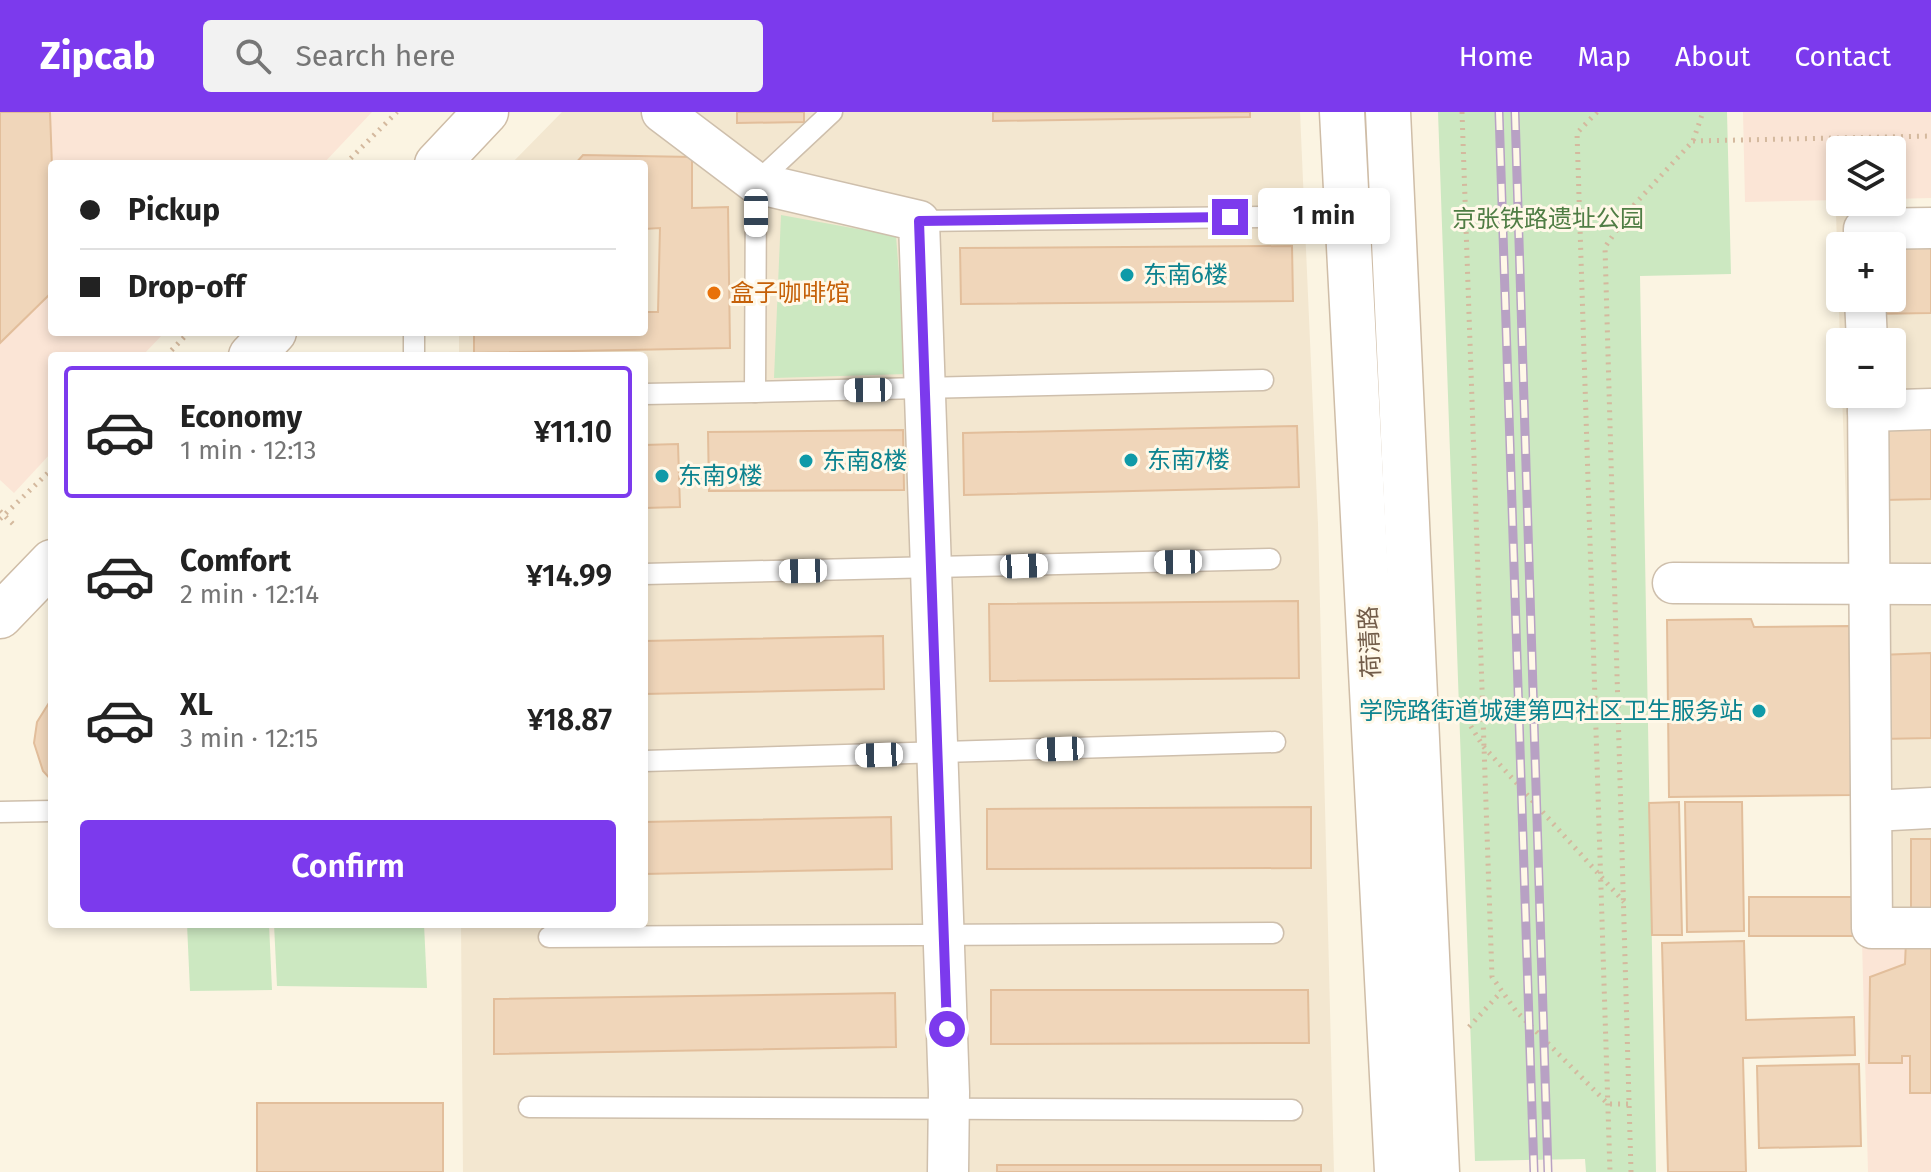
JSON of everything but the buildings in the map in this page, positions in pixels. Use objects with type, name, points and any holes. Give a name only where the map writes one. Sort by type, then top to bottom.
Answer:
[{"type":"main road","points":[[441,160],[486,112]]},
{"type":"main road","name":"荷清路","points":[[1342,112],[1397,1172]]},
{"type":"main road","name":"荷清路","points":[[1388,112],[1437,1172]]},
{"type":"main road","points":[[255,352],[270,336]]},
{"type":"main road","points":[[0,616],[48,566]]},
{"type":"street","points":[[662,112],[756,183],[919,221],[949,1108],[948,1172]]},
{"type":"street","points":[[1864,232],[1864,229],[1931,228]]},
{"type":"street","points":[[1906,407],[1931,409]]},
{"type":"street","points":[[1868,408],[1872,928],[1931,928]]},
{"type":"street","points":[[1673,583],[1931,584]]},
{"type":"street","points":[[1872,811],[1931,808]]},
{"type":"lane","points":[[755,392],[756,183],[832,112]]},
{"type":"lane","points":[[919,221],[1261,217]]},
{"type":"lane","points":[[648,394],[1263,380]]},
{"type":"lane","points":[[648,574],[1270,559]]},
{"type":"lane","points":[[648,761],[1275,742]]},
{"type":"lane","points":[[0,812],[48,811]]},
{"type":"lane","points":[[549,937],[1273,933]]},
{"type":"lane","points":[[529,1107],[1292,1110]]},
{"type":"path","points":[[349,160],[397,112]]},
{"type":"path","points":[[1462,112],[1492,977],[1501,992],[1608,1104],[1629,1104]]},
{"type":"path","points":[[1597,112],[1577,133],[1610,1172]]},
{"type":"path","points":[[1631,1172],[1605,247],[1634,205],[1693,141],[1704,114]]},
{"type":"path","points":[[1693,141],[1931,136]]},
{"type":"path","points":[[170,352],[185,336]]},
{"type":"path","points":[[16,527],[1,515],[48,473]]},
{"type":"path","points":[[1449,692],[1483,746],[1624,902]]},
{"type":"path","points":[[1462,1035],[1501,992]]},
{"type":"shaded area","points":[[0,112],[372,112],[327,160],[48,160],[48,336],[161,336],[146,352],[48,352],[48,456],[14,493],[0,480]]},
{"type":"shaded area","points":[[562,112],[1300,112],[1318,524],[1334,1172],[463,1172],[461,928],[648,928],[648,352],[459,352],[459,336],[648,336],[648,160],[515,160]]},
{"type":"shaded area","points":[[1743,112],[1931,112],[1931,198],[1906,199],[1906,136],[1826,136],[1826,200],[1745,202]]},
{"type":"shaded area","points":[[1931,211],[1931,940],[1862,941],[1843,408],[1906,408],[1906,328],[1840,328],[1839,312],[1906,312],[1906,232],[1837,232],[1836,216],[1906,216],[1906,212]]},
{"type":"shaded area","points":[[1931,940],[1931,1172],[1868,1172],[1862,941]]},
{"type":"green space","name":"京张铁路遗址公园","points":[[1438,112],[1727,112],[1731,274],[1640,276],[1656,1172],[1586,1172],[1585,1159],[1475,1161]]},
{"type":"green space","points":[[781,215],[896,236],[907,374],[774,378]]},
{"type":"green space","points":[[187,928],[269,928],[272,990],[190,991]]},
{"type":"green space","points":[[274,928],[424,928],[427,988],[277,986]]},
{"type":"railway","points":[[1499,112],[1534,1172]]},
{"type":"railway","points":[[1515,112],[1548,1172]]},
{"type":"place","name":"东南6楼","points":[[1127,275]]},
{"type":"place","name":"盒子咖啡馆","points":[[714,293]]},
{"type":"place","name":"东南7楼","points":[[1131,460]]},
{"type":"place","name":"东南8楼","points":[[806,461]]},
{"type":"place","name":"东南9楼","points":[[662,476]]},
{"type":"place","name":"学院路街道城建第四社区卫生服务站","points":[[1759,711]]},
{"type":"route","points":[[947,1029],[919,221],[1230,217]]}]
